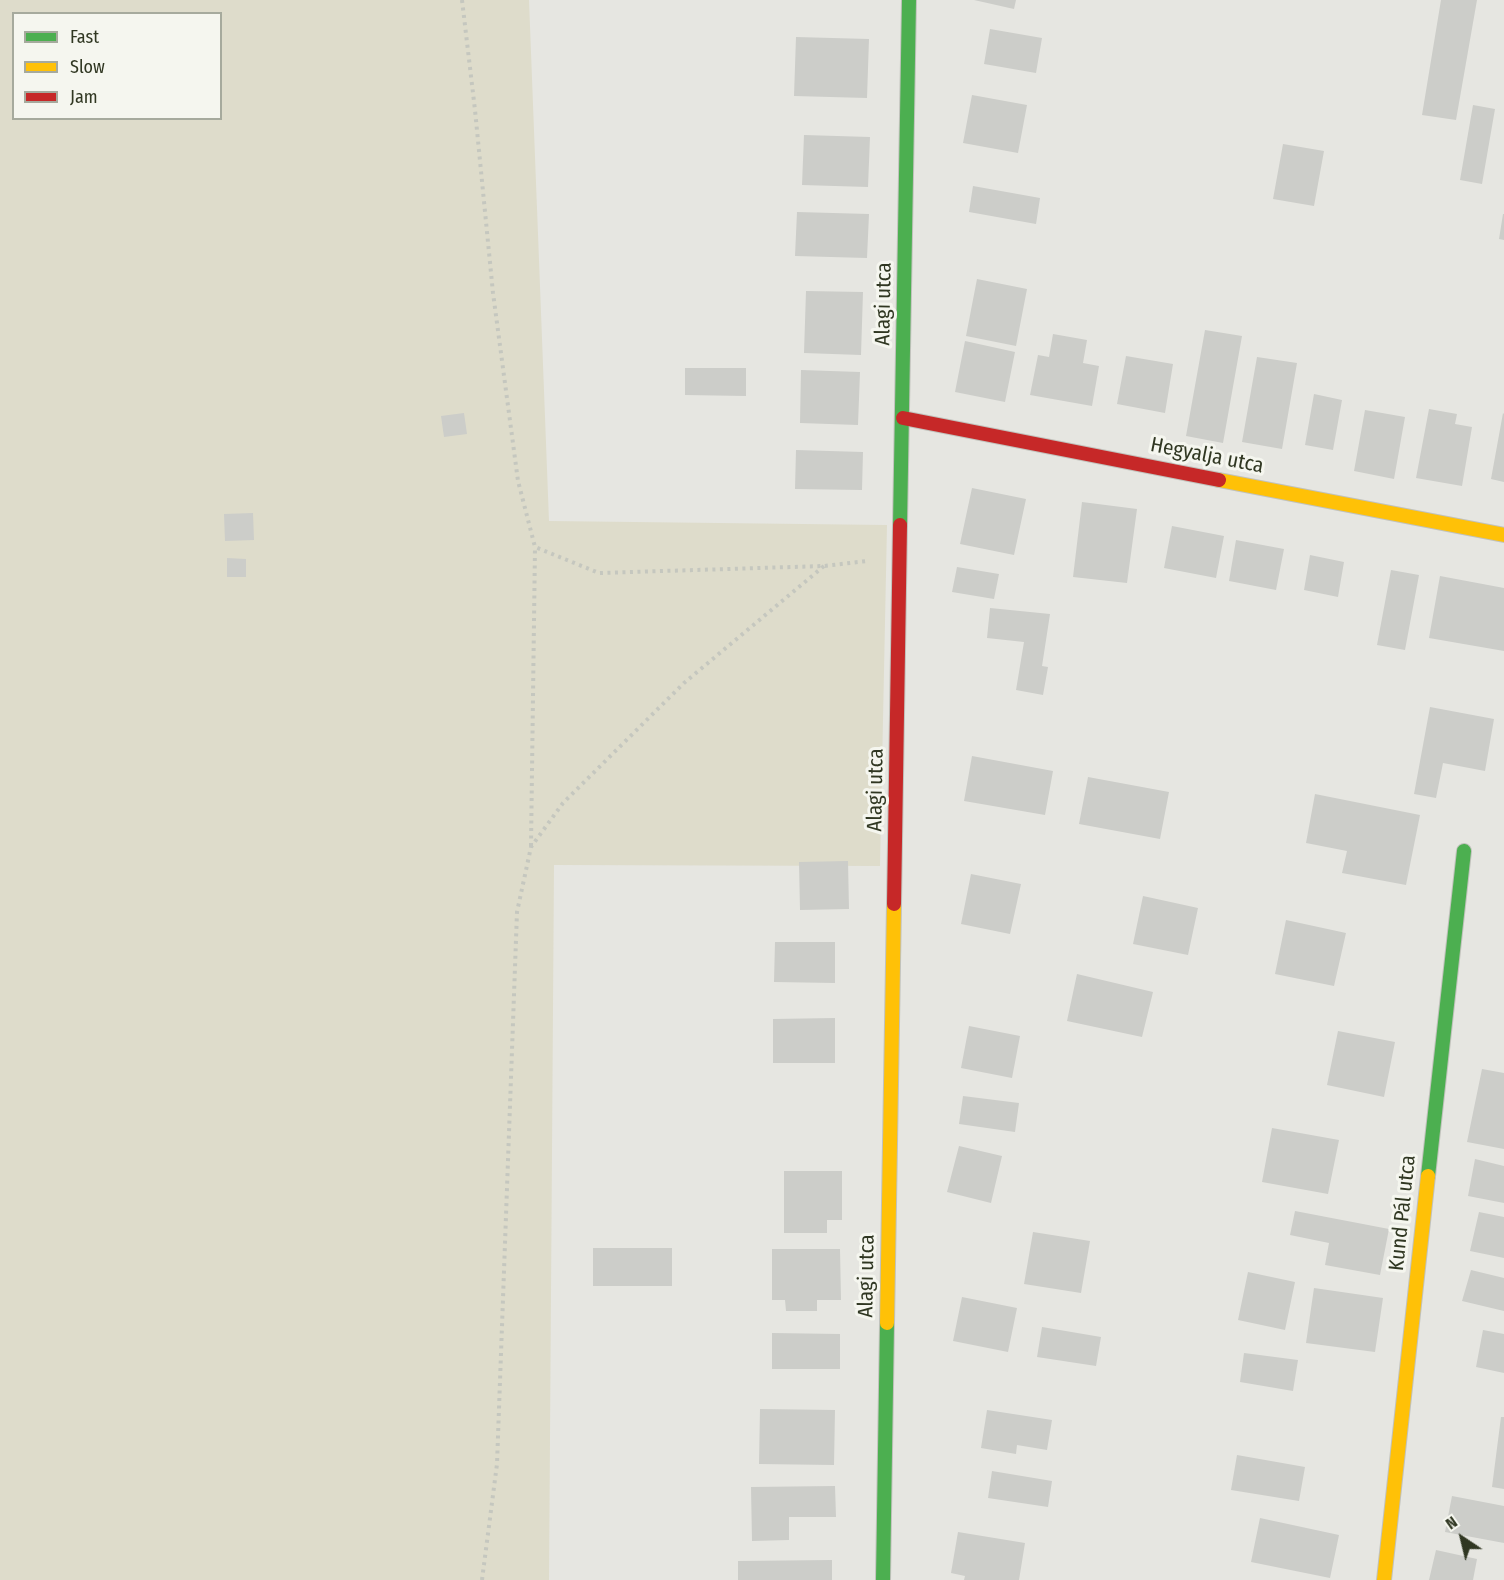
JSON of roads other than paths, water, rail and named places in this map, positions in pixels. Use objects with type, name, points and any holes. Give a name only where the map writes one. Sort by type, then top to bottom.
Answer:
[{"type":"street","name":"Alagi utca","points":[[883,1580],[909,0]]},
{"type":"street","name":"Hegyalja utca","points":[[903,418],[1504,535]]},
{"type":"street","name":"Kund Pál utca","points":[[1384,1580],[1464,851]]}]
